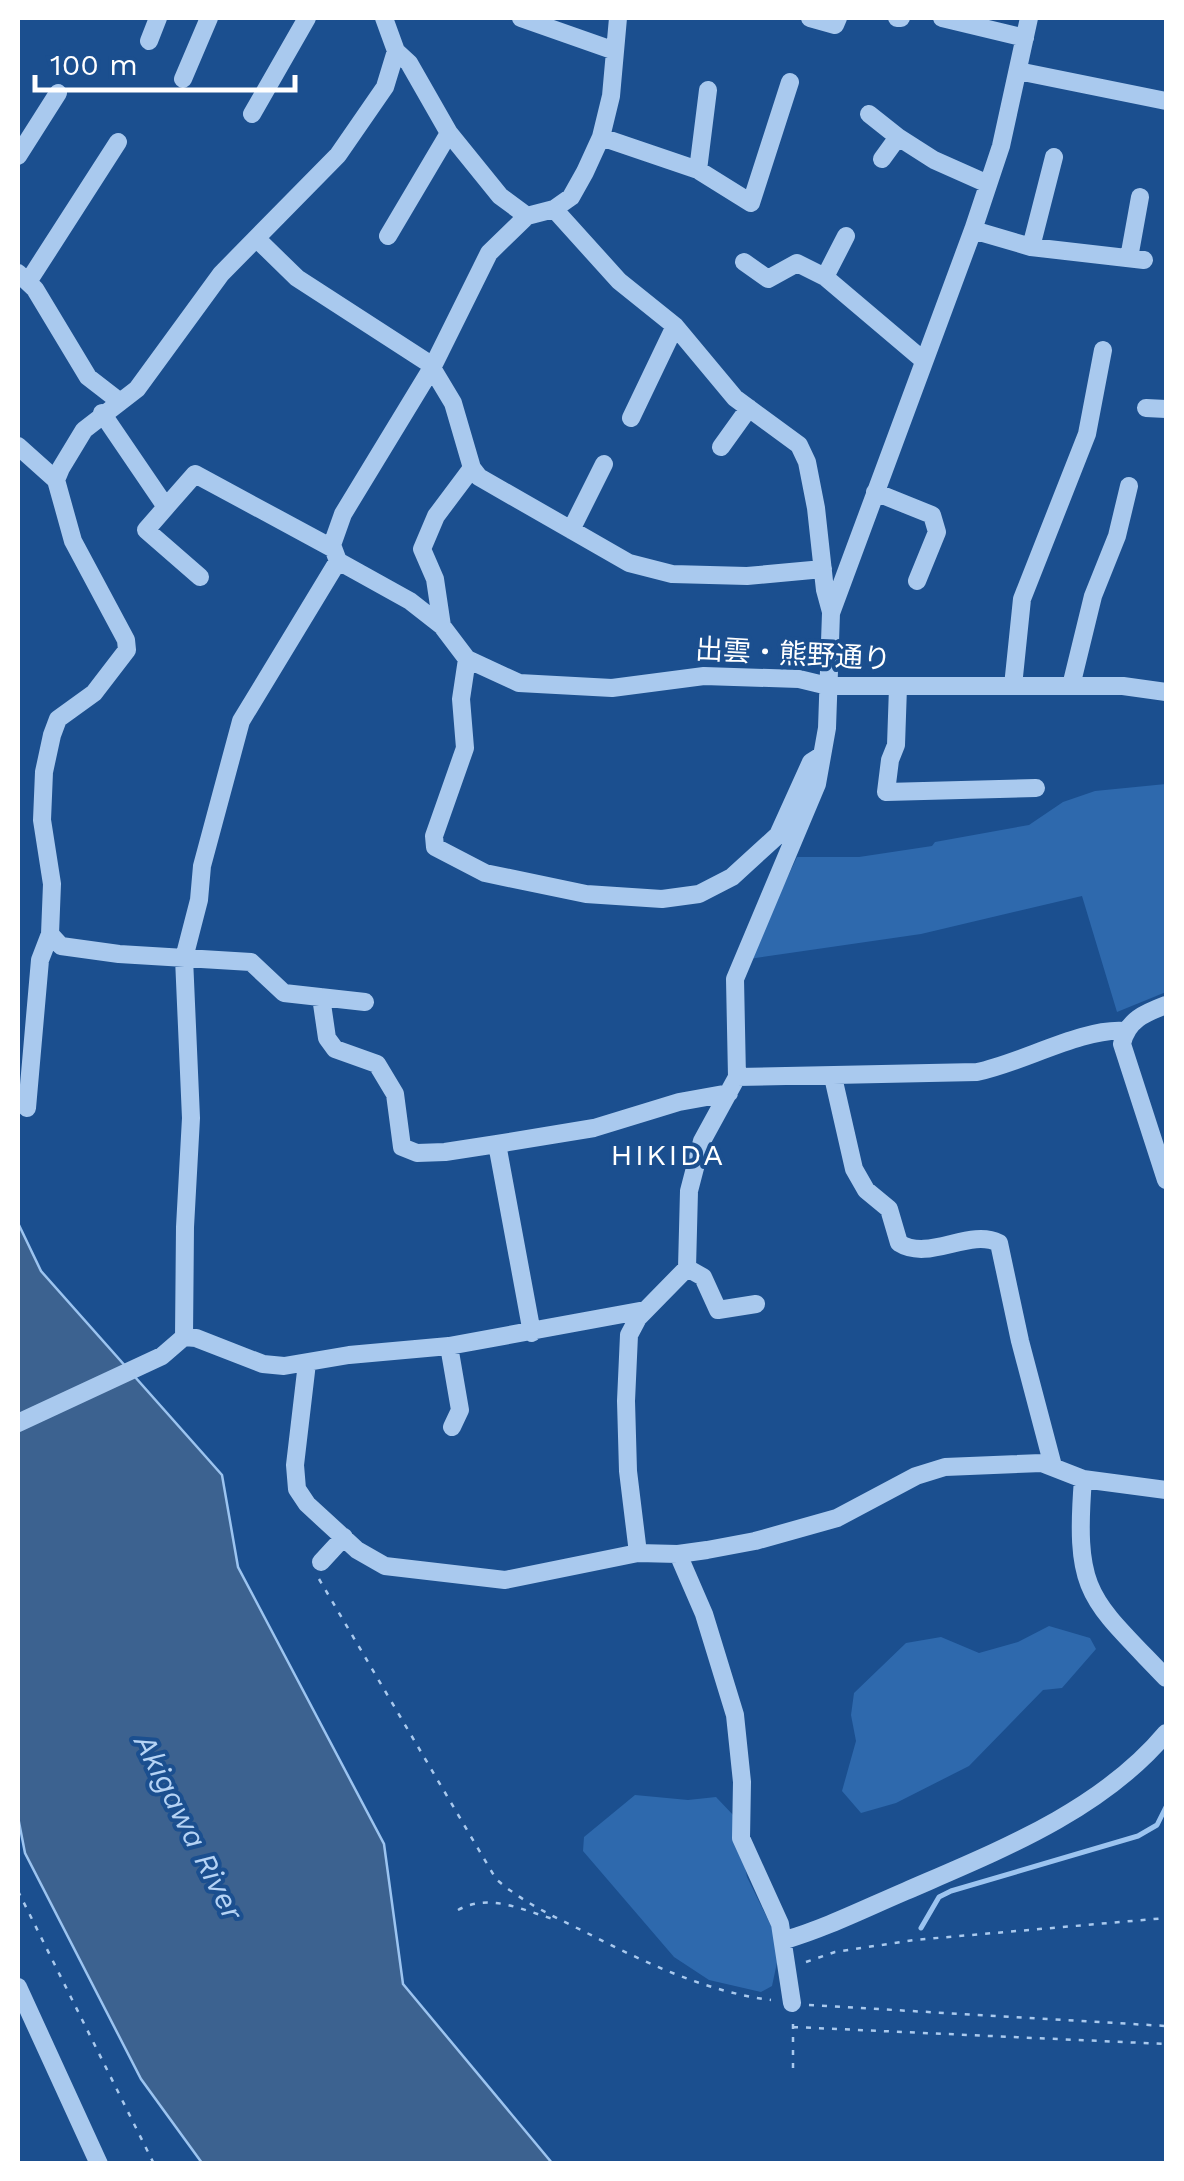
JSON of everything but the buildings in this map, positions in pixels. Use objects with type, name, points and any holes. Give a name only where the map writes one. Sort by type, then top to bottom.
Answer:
[{"type":"street","points":[[149,41],[158,18]]},
{"type":"street","points":[[183,79],[209,18]]},
{"type":"street","points":[[252,114],[307,18]]},
{"type":"street","points":[[384,18],[396,52],[410,63],[450,133],[500,196],[527,216]]},
{"type":"street","points":[[520,18],[615,51]]},
{"type":"street","points":[[18,1423],[162,1356],[184,1337],[191,1118],[184,958],[199,900],[202,866],[240,721],[335,555],[334,534],[343,514],[432,367],[489,253],[527,216],[554,208],[571,197],[601,137],[612,96],[618,18]]},
{"type":"street","points":[[810,18],[834,25],[838,18]]},
{"type":"street","points":[[942,18],[1024,38]]},
{"type":"street","points":[[831,613],[973,230],[1001,146],[1030,18]]},
{"type":"street","points":[[56,480],[76,441],[102,413],[137,389],[222,274],[338,155],[385,88],[396,52]]},
{"type":"street","points":[[1018,72],[1166,101]]},
{"type":"street","points":[[601,137],[698,170],[751,203],[790,82]]},
{"type":"street","points":[[698,170],[708,90]]},
{"type":"street","points":[[18,156],[58,94]]},
{"type":"street","points":[[869,114],[934,160],[988,184]]},
{"type":"street","points":[[388,236],[450,133]]},
{"type":"street","points":[[882,159],[898,136]]},
{"type":"street","points":[[118,142],[23,278],[88,377],[119,401]]},
{"type":"street","points":[[1031,247],[1054,158]]},
{"type":"street","points":[[973,230],[1031,247],[1136,259],[1140,197]]},
{"type":"street","points":[[554,208],[619,281],[675,326],[735,398],[799,445],[807,462],[816,508],[831,613],[827,728],[817,784],[738,967],[733,1085],[702,1141],[689,1190],[687,1268],[646,1310],[629,1335],[628,1471],[638,1552]]},
{"type":"street","points":[[825,277],[846,236]]},
{"type":"street","points":[[257,239],[297,278],[432,367],[460,420],[472,468],[479,477],[628,563],[672,574],[747,576],[823,569]]},
{"type":"street","points":[[744,262],[768,279],[796,263],[825,277],[923,360]]},
{"type":"street","points":[[631,418],[675,326]]},
{"type":"street","points":[[1013,686],[1022,599],[1087,434],[1104,350]]},
{"type":"street","points":[[721,447],[750,408]]},
{"type":"street","points":[[1146,408],[1166,409]]},
{"type":"street","points":[[102,413],[166,507],[146,530],[200,577]]},
{"type":"street","points":[[18,446],[56,480],[73,541],[126,640],[126,650],[94,693],[58,719],[44,772],[42,820],[52,884],[50,934],[40,960],[27,1108]]},
{"type":"street","points":[[570,530],[604,464]]},
{"type":"street","points":[[442,626],[435,579],[422,550],[436,516],[472,468]]},
{"type":"street","name":"出雲・熊野通り","points":[[166,507],[195,474],[390,588],[442,626],[467,659],[496,675],[538,686],[612,688],[704,676],[799,678],[828,686],[1123,686],[1166,692]]},
{"type":"street","points":[[1071,686],[1093,596],[1117,536],[1128,486]]},
{"type":"street","points":[[875,492],[932,515],[937,532],[918,581]]},
{"type":"street","points":[[467,659],[461,698],[466,748],[434,836],[435,848],[485,873],[586,894],[662,899],[699,894],[732,877],[778,835],[811,762],[822,755]]},
{"type":"street","points":[[898,687],[896,745],[886,792],[1036,788]]},
{"type":"street","points":[[50,934],[61,946],[118,954],[251,962],[284,993],[365,1002]]},
{"type":"street","points":[[322,998],[327,1038],[334,1049],[376,1064],[392,1086],[402,1147],[418,1152],[445,1152],[594,1128],[733,1085],[833,1076],[977,1072],[1005,1066],[1105,1030],[1124,1030],[1134,1020],[1166,1005]]},
{"type":"street","points":[[1124,1030],[1124,1052],[1158,1126],[1166,1180]]},
{"type":"street","points":[[833,1076],[854,1168],[866,1190],[889,1209],[899,1244],[916,1250],[982,1239],[1000,1243],[1020,1342],[1053,1466]]},
{"type":"street","points":[[497,1144],[532,1333]]},
{"type":"street","points":[[687,1268],[703,1277],[718,1310],[756,1304]]},
{"type":"street","points":[[184,1337],[212,1343],[263,1364],[284,1366],[349,1355],[449,1346],[646,1310]]},
{"type":"street","points":[[449,1346],[460,1410],[452,1427]]},
{"type":"street","points":[[307,1364],[297,1489],[307,1504],[344,1537],[369,1559],[384,1566],[505,1580],[638,1552],[678,1554],[755,1541],[837,1518],[916,1476],[946,1468],[1042,1462],[1083,1479],[1166,1490]]},
{"type":"street","points":[[1083,1479],[1080,1545],[1088,1588],[1104,1613],[1166,1678]]},
{"type":"street","points":[[321,1562],[344,1537]]},
{"type":"street","points":[[678,1554],[704,1614],[739,1731],[742,1846],[785,1940],[792,2003]]},
{"type":"street","points":[[785,1940],[1002,1850],[1086,1801],[1145,1758],[1166,1732]]},
{"type":"street","points":[[18,1987],[98,2164]]},
{"type":"path","points":[[321,1562],[318,1578],[496,1880],[563,1922],[686,1978],[763,2000],[1166,2026]]},
{"type":"path","points":[[18,1891],[154,2164]]},
{"type":"path","points":[[458,1910],[490,1900],[563,1922]]},
{"type":"path","points":[[785,1967],[835,1952],[914,1940],[1166,1918]]},
{"type":"path","points":[[793,2068],[794,2027],[1166,2044]]},
{"type":"shaded area","points":[[1166,784],[1166,992],[1117,1012],[1082,896],[921,934],[749,959],[797,857],[859,857],[932,846],[935,842],[1029,825],[1063,802],[1095,791]]},
{"type":"shaded area","points":[[1049,1626],[1090,1638],[1096,1649],[1062,1688],[1043,1690],[969,1766],[896,1803],[861,1813],[842,1791],[856,1741],[851,1715],[854,1693],[906,1643],[941,1637],[979,1653],[1018,1642]]},
{"type":"shaded area","points":[[635,1795],[688,1800],[716,1797],[735,1817],[747,1877],[777,1938],[779,1953],[772,1986],[761,1992],[709,1980],[674,1957],[583,1851],[584,1837]]},
{"type":"water","name":"Akigawa River","points":[[18,1223],[41,1271],[222,1475],[238,1567],[384,1844],[403,1984],[552,2163],[202,2163],[141,2079],[25,1853],[18,1817]]},
{"type":"waterway","points":[[921,1928],[939,1897],[951,1891],[1138,1836],[1157,1825],[1166,1807]]},
{"type":"district","name":"HIKIDA","points":[[668,1154]]}]
